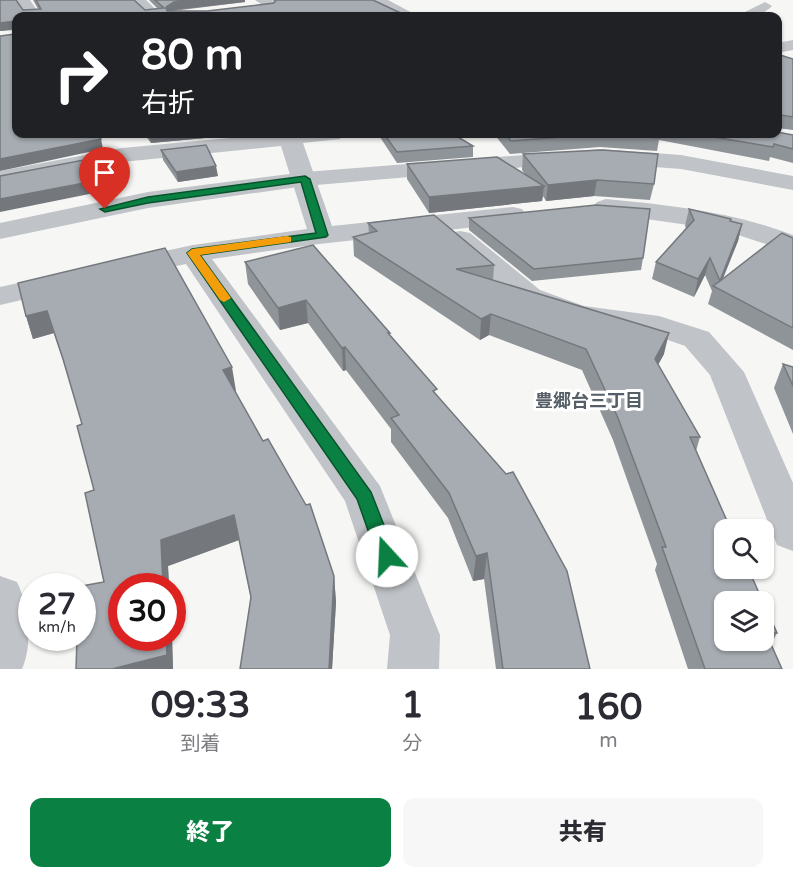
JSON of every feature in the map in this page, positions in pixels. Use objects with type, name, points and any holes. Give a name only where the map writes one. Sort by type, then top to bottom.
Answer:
[{"type":"street","points":[[138,0],[152,12]]},
{"type":"street","points":[[377,0],[402,12]]},
{"type":"street","points":[[246,8],[266,2],[282,12]]},
{"type":"street","points":[[752,12],[765,6]]},
{"type":"street","points":[[111,138],[122,155]]},
{"type":"street","points":[[0,178],[122,155],[270,138]]},
{"type":"street","points":[[288,138],[305,179],[322,235]]},
{"type":"street","points":[[0,231],[148,200],[305,179],[600,156],[681,162],[793,183]]},
{"type":"street","points":[[582,207],[683,213],[775,237],[793,245]]},
{"type":"street","points":[[0,296],[192,253],[322,235],[534,213]]},
{"type":"street","points":[[440,222],[529,297],[578,315],[659,326],[698,339],[726,372],[793,533]]},
{"type":"street","points":[[192,253],[365,497],[415,634],[413,669]]},
{"type":"street","points":[[0,597],[3,621],[0,660]]},
{"type":"building","points":[[0,0],[16,0],[23,10],[41,9],[36,0],[134,0],[145,10],[164,8],[155,0],[194,0],[174,2],[166,7],[167,11],[207,11],[274,3],[276,0],[373,0],[398,12],[12,12],[12,21],[0,23]]},
{"type":"building","points":[[12,34],[12,138],[101,139],[0,159],[0,36]]},
{"type":"building","points":[[782,56],[793,59],[793,117],[782,115]]},
{"type":"building","points":[[782,133],[793,135],[793,149],[774,144],[773,147],[720,138],[782,138]]},
{"type":"building","points":[[387,138],[460,138],[473,146],[397,152]]},
{"type":"building","points":[[508,138],[550,138],[511,141]]},
{"type":"building","points":[[206,145],[216,166],[176,172],[161,150]]},
{"type":"building","points":[[602,150],[658,154],[654,184],[597,180],[548,185],[523,154]]},
{"type":"building","points":[[110,155],[121,176],[0,199],[0,176]]},
{"type":"building","points":[[497,157],[544,186],[429,197],[407,164]]},
{"type":"building","points":[[596,205],[650,209],[643,258],[534,269],[469,218]]},
{"type":"building","points":[[689,209],[731,219],[730,221],[742,224],[720,281],[710,258],[698,279],[656,262],[694,220]]},
{"type":"building","points":[[434,215],[494,265],[456,269],[669,333],[655,359],[700,437],[690,437],[726,519],[714,519],[714,579],[753,579],[758,591],[714,591],[714,651],[774,651],[782,669],[705,669],[662,547],[666,547],[618,418],[586,349],[491,314],[481,319],[353,237],[377,231],[368,223]]},
{"type":"building","points":[[782,233],[793,238],[793,328],[713,286]]},
{"type":"building","points":[[313,245],[437,389],[433,391],[506,474],[513,472],[567,571],[590,669],[503,669],[487,553],[476,556],[449,493],[391,418],[399,415],[345,347],[342,348],[306,300],[278,308],[245,262]]},
{"type":"building","points":[[165,248],[232,367],[223,370],[263,441],[268,439],[306,505],[310,504],[334,576],[329,669],[240,669],[251,597],[234,515],[161,540],[162,573],[108,573],[108,651],[167,651],[167,655],[112,669],[76,669],[77,651],[96,651],[96,583],[104,582],[85,493],[94,490],[77,426],[82,424],[47,311],[26,316],[18,283]]},
{"type":"building","points":[[783,364],[793,367],[793,386]]},
{"type":"slow traffic","points":[[224,298],[192,253],[287,240]]},
{"type":"district","name":"豊郷台三丁目","points":[[589,401]]},
{"type":"route","points":[[105,209],[148,200],[305,179],[322,235],[192,253],[365,497],[387,556]]}]
